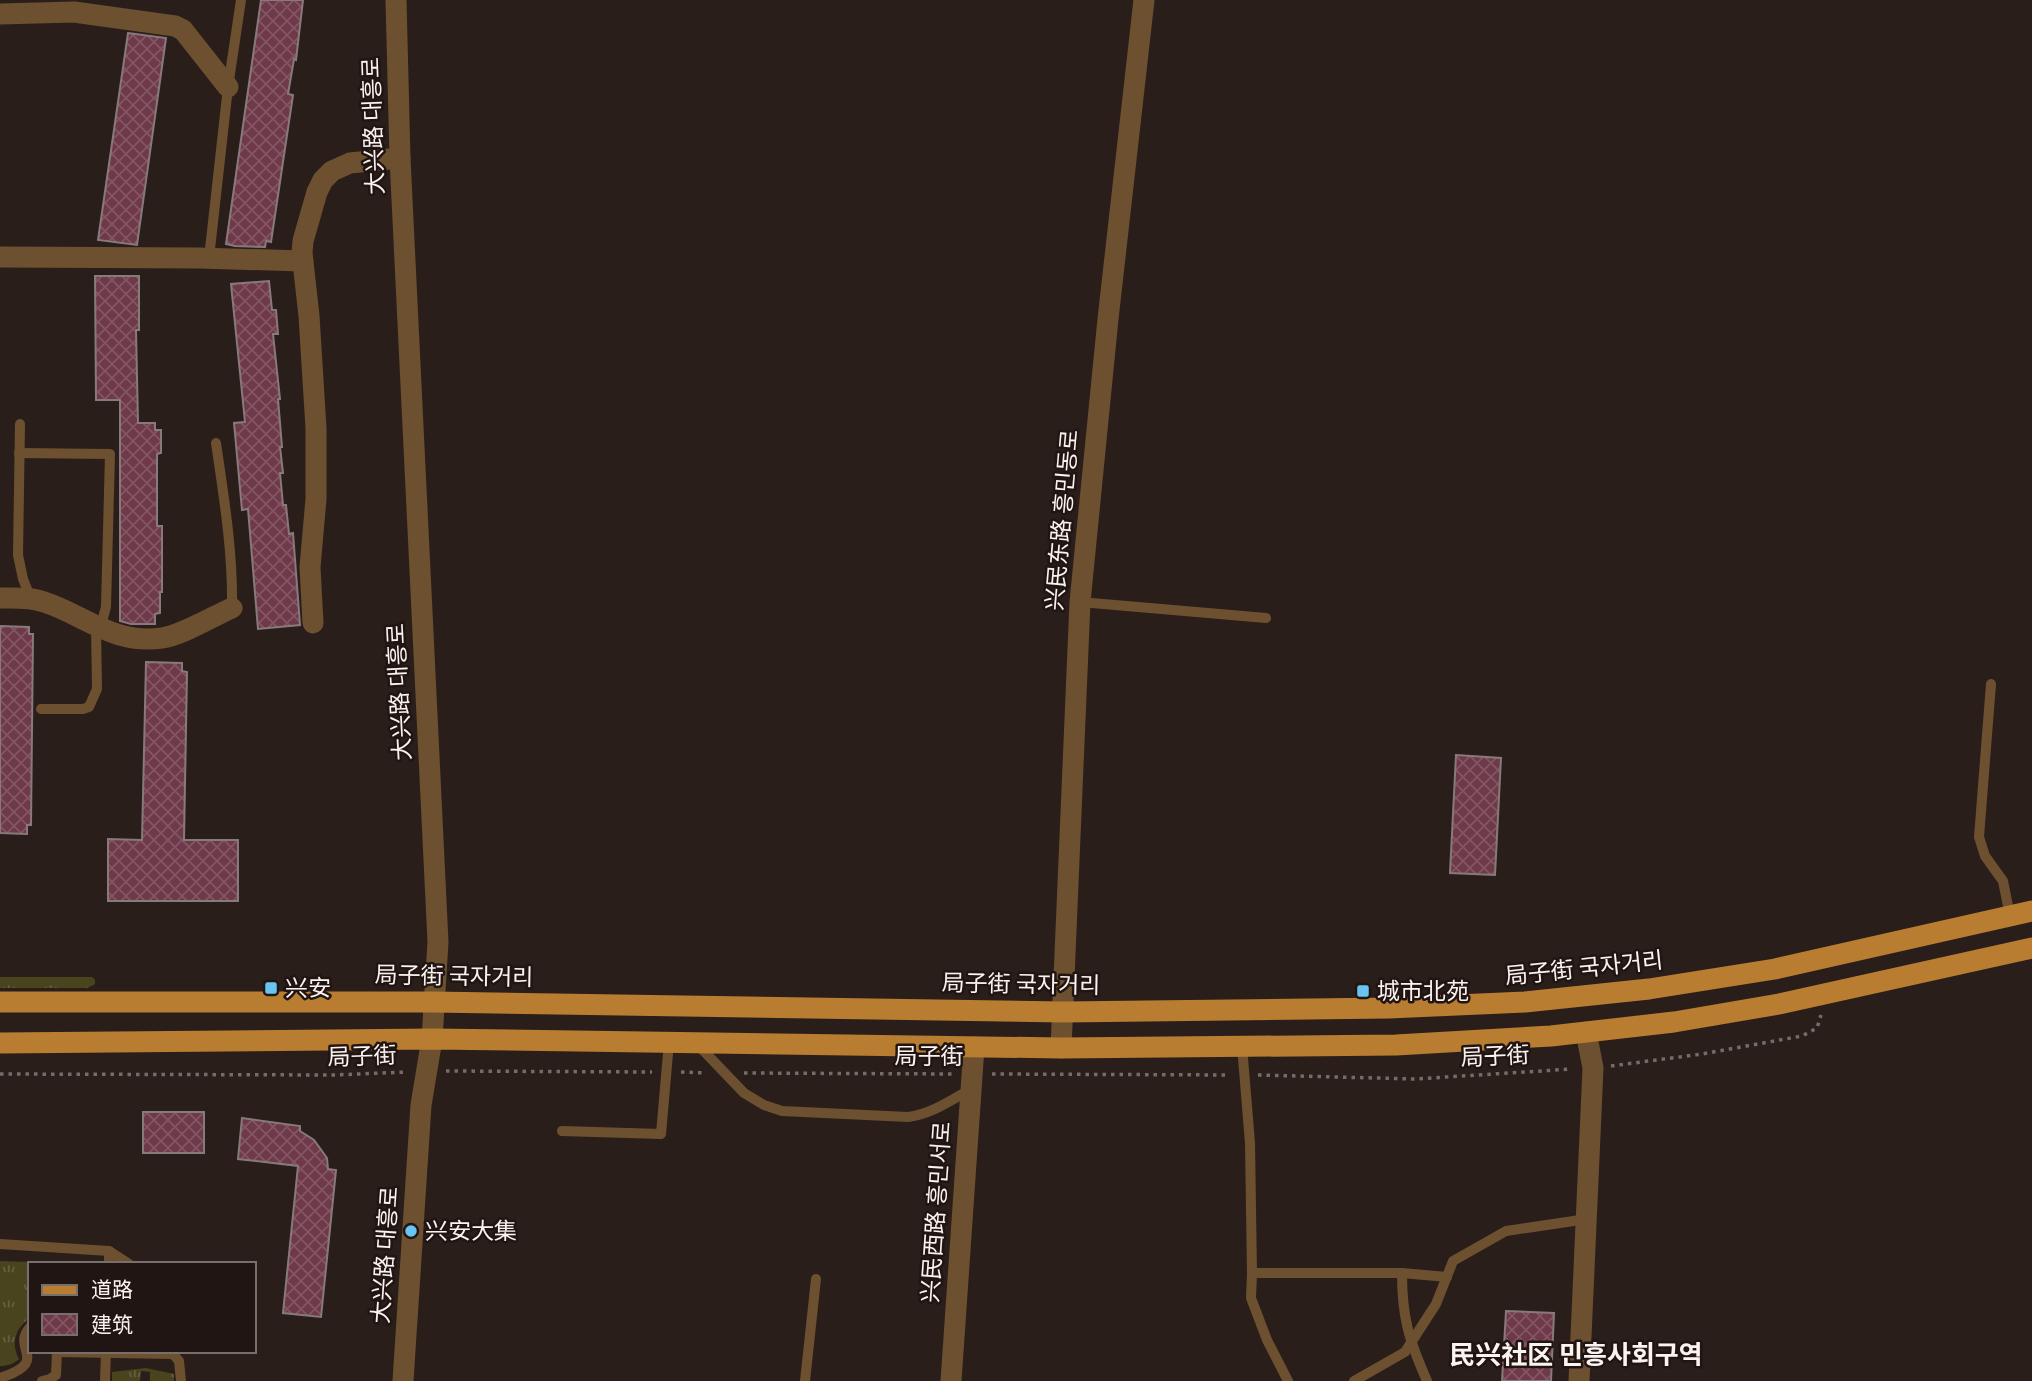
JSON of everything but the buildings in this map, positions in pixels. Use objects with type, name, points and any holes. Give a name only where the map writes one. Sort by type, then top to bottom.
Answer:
[{"type":"main road","name":"局子街 국자거리","points":[[0,1002],[433,1002],[1064,1012],[1389,1008],[1525,1002],[1649,989],[1775,969],[2032,911]]},
{"type":"main road","points":[[0,1043],[432,1039],[1061,1048],[1396,1045],[1551,1036],[1674,1022],[1779,1004],[2032,948]]},
{"type":"street","name":"大兴路 대흥로","points":[[396,0],[400,158],[438,942],[432,1039],[421,1105],[403,1381]]},
{"type":"street","name":"兴民东路 흥민동로","points":[[1061,1048],[1080,602],[1144,0]]},
{"type":"street","points":[[0,14],[74,12],[90,7],[175,26],[183,30],[228,87]]},
{"type":"street","points":[[313,623],[310,566],[316,499],[316,428],[303,241],[317,192],[332,171],[349,163],[400,158]]},
{"type":"street","points":[[0,257],[303,261]]},
{"type":"street","points":[[0,598],[45,602],[98,628],[139,639],[163,638],[232,608]]},
{"type":"street","points":[[1579,1381],[1592,1068],[1586,1032]]},
{"type":"street","name":"兴民西路 흥민서로","points":[[951,1381],[974,1046]]},
{"type":"lane","points":[[209,258],[228,87],[241,0]]},
{"type":"lane","points":[[20,424],[18,555],[31,599]]},
{"type":"lane","points":[[216,443],[230,541],[232,608]]},
{"type":"lane","points":[[19,453],[110,454],[106,607],[98,628],[97,689],[89,707],[41,709]]},
{"type":"lane","points":[[1080,602],[1266,618]]},
{"type":"lane","points":[[1991,684],[1979,837],[1985,856],[2003,881],[2010,916]]},
{"type":"lane","points":[[562,1131],[661,1134],[669,1042]]},
{"type":"lane","points":[[696,1043],[744,1093],[764,1105],[782,1111],[908,1117],[922,1115],[940,1107],[972,1081]]},
{"type":"lane","points":[[1242,1046],[1250,1143],[1251,1298],[1267,1340],[1288,1381]]},
{"type":"lane","points":[[1354,1381],[1405,1352],[1436,1304],[1453,1261],[1506,1231],[1587,1219]]},
{"type":"lane","points":[[0,1244],[109,1251],[126,1262]]},
{"type":"lane","points":[[108,1262],[109,1251]]},
{"type":"lane","points":[[109,1251],[117,1262]]},
{"type":"lane","points":[[1252,1273],[1402,1273],[1447,1277]]},
{"type":"lane","points":[[1402,1273],[1402,1304],[1410,1343],[1427,1381]]},
{"type":"lane","points":[[805,1381],[816,1279]]},
{"type":"lane","points":[[0,1378],[14,1375],[25,1365],[28,1358],[23,1340],[28,1329]]},
{"type":"lane","points":[[42,1381],[50,1380],[56,1375],[57,1353]]},
{"type":"lane","points":[[106,1353],[106,1381]]},
{"type":"lane","points":[[161,1353],[173,1354],[179,1361],[181,1381]]},
{"type":"path","name":"局子街","points":[[0,1074],[334,1075],[427,1071],[724,1073],[972,1081],[1245,1075],[1415,1079],[1592,1068],[1702,1054],[1802,1037],[1817,1028],[1829,993]]},
{"type":"green space","points":[[0,977],[92,977],[95,984],[87,988],[0,988]]},
{"type":"green space","points":[[0,1261],[31,1262],[28,1262],[28,1320],[21,1326],[15,1341],[19,1359],[0,1366]]},
{"type":"green space","points":[[146,1368],[174,1374],[174,1381],[150,1381],[150,1372],[141,1371],[140,1381],[112,1381],[112,1372]]},
{"type":"place","name":"兴安","points":[[271,988]]},
{"type":"place","name":"城市北苑","points":[[1363,991]]},
{"type":"place","name":"兴安大集","points":[[411,1231]]},
{"type":"district","name":"民兴社区 민흥사회구역","points":[[1576,1355]]}]
